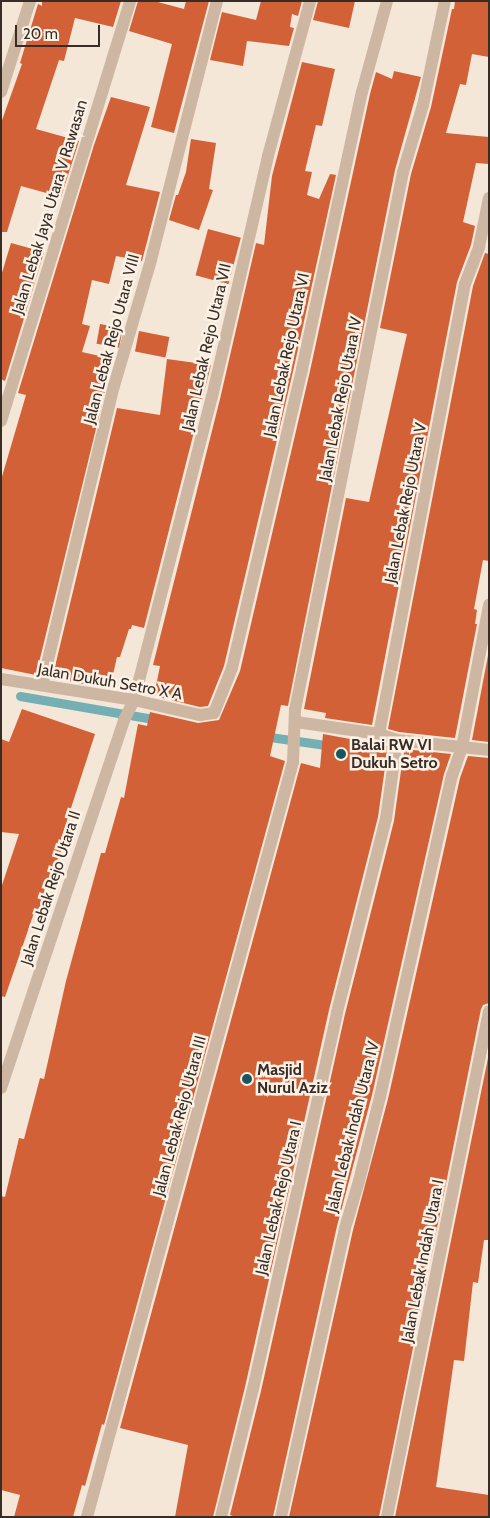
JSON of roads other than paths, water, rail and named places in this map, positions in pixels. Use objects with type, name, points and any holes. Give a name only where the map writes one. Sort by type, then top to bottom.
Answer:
[{"type":"street","points":[[1,92],[30,1]]},
{"type":"street","name":"Jalan Lebak Jaya Utara V Rawasan","points":[[1,421],[130,1]]},
{"type":"street","name":"Jalan Lebak Rejo Utara VIII","points":[[42,686],[114,386],[150,260],[216,1]]},
{"type":"street","name":"Jalan Lebak Rejo Utara VII","points":[[129,710],[212,397],[268,156],[310,1]]},
{"type":"street","name":"Jalan Lebak Rejo Utara VI","points":[[214,713],[232,668],[302,369],[362,92],[387,1]]},
{"type":"street","name":"Jalan Lebak Rejo Utara IV","points":[[296,722],[295,710],[403,172],[423,105],[445,1]]},
{"type":"street","name":"Jalan Lebak Rejo Utara V","points":[[379,734],[464,284],[479,247],[489,198]]},
{"type":"street","name":"Jalan Lebak Indah Utara IV","points":[[281,1517],[345,1228],[380,1097],[452,776],[461,750],[489,605]]},
{"type":"street","name":"Jalan Dukuh Setro X A","points":[[1,679],[42,686],[129,710],[200,715],[214,713]]},
{"type":"street","name":"Jalan Lebak Rejo Utara II","points":[[1,1088],[129,710]]},
{"type":"street","points":[[296,722],[379,734],[396,744],[461,750],[489,750]]},
{"type":"street","name":"Jalan Lebak Rejo Utara III","points":[[87,1517],[293,762],[296,722]]},
{"type":"street","name":"Jalan Lebak Rejo Utara I","points":[[221,1517],[253,1389],[337,1012],[386,819],[396,744]]},
{"type":"street","name":"Jalan Lebak Indah Utara I","points":[[387,1517],[489,1011]]},
{"type":"waterway","points":[[20,696],[159,720]]},
{"type":"waterway","points":[[263,736],[332,746]]},
{"type":"place","name":"Balai RW VI Dukuh Setro","points":[[341,754]]},
{"type":"place","name":"Masjid Nurul Aziz","points":[[247,1079]]}]
